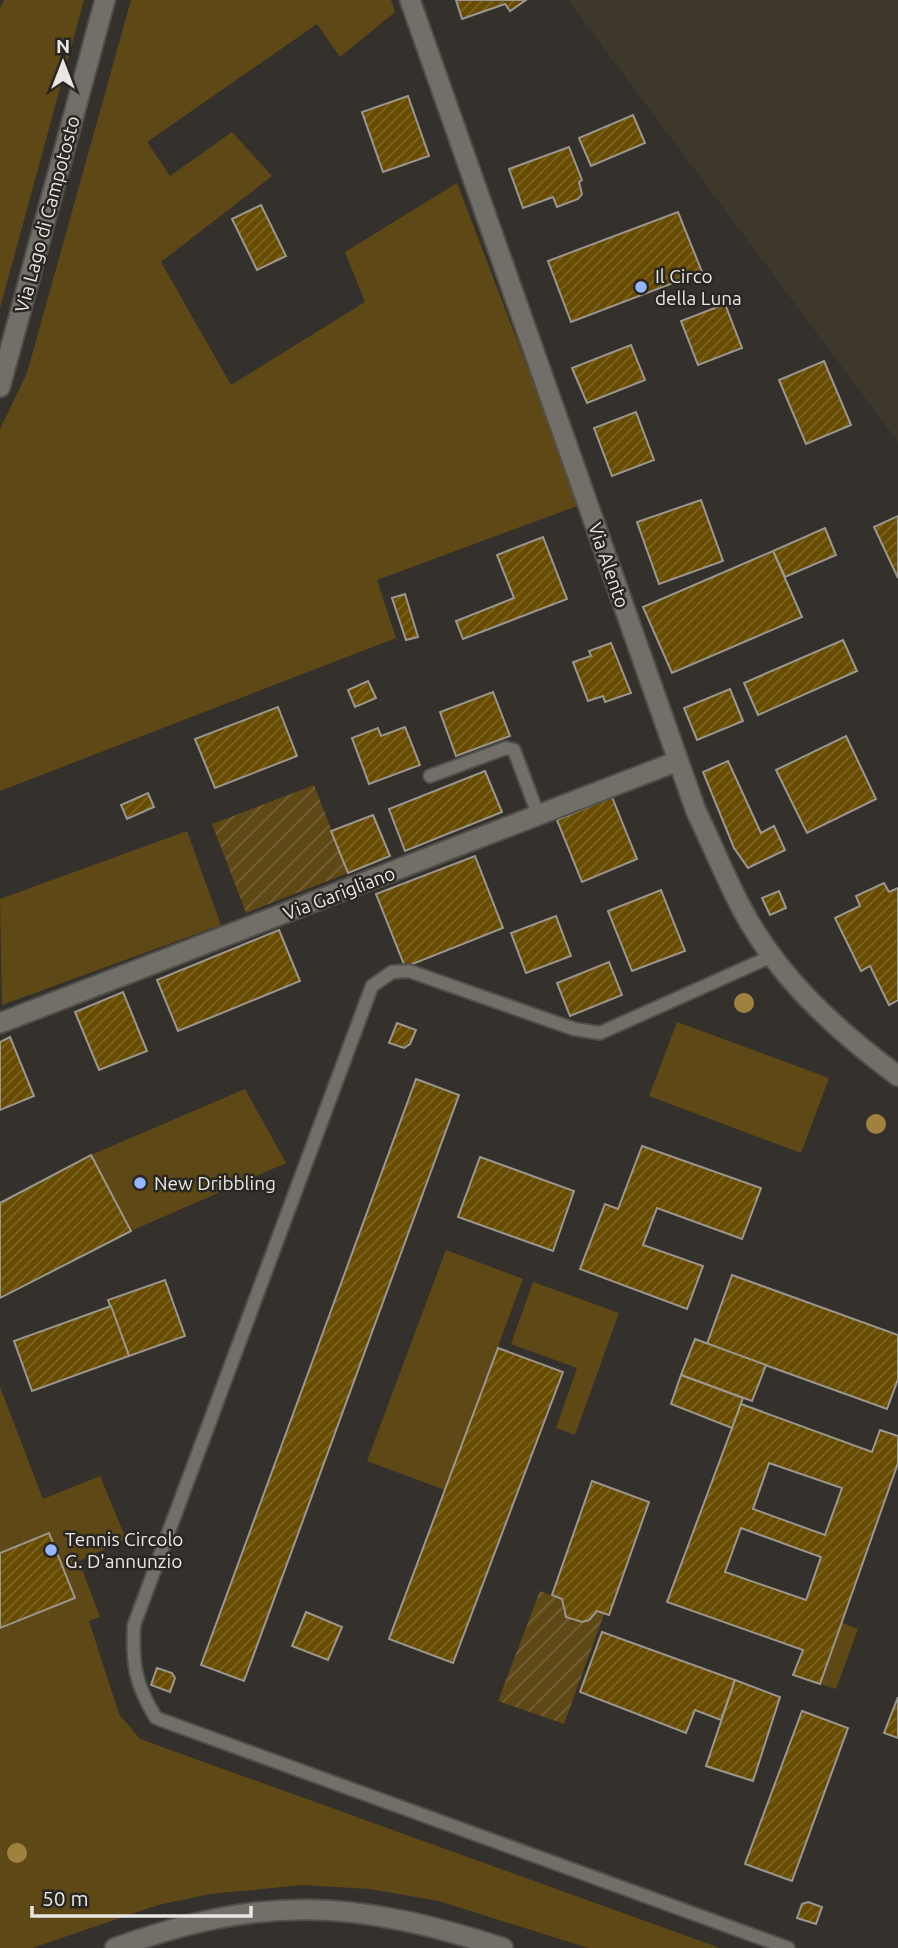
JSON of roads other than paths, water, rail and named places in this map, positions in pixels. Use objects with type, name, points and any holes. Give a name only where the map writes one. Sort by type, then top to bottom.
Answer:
[{"type":"street","name":"Via Lago di Campotosto","points":[[0,387],[104,0]]},
{"type":"street","name":"Via Alento","points":[[410,0],[696,811],[743,910],[772,956],[818,1011],[898,1076]]},
{"type":"street","name":"Via Garigliano","points":[[0,1023],[539,817],[678,761]]},
{"type":"street","points":[[115,1948],[191,1922],[264,1911],[319,1909],[399,1917],[503,1948]]},
{"type":"lane","points":[[430,776],[506,748],[514,750],[539,817]]},
{"type":"lane","points":[[772,956],[600,1033],[574,1029],[409,971],[393,972],[372,986],[134,1625],[132,1658],[139,1690],[156,1718],[788,1948]]},
{"type":"place","name":"Il Circo della Luna","points":[[641,287]]},
{"type":"place","name":"New Dribbling","points":[[140,1183]]},
{"type":"place","name":"Tennis Circolo G. D'annunzio","points":[[51,1550]]}]
